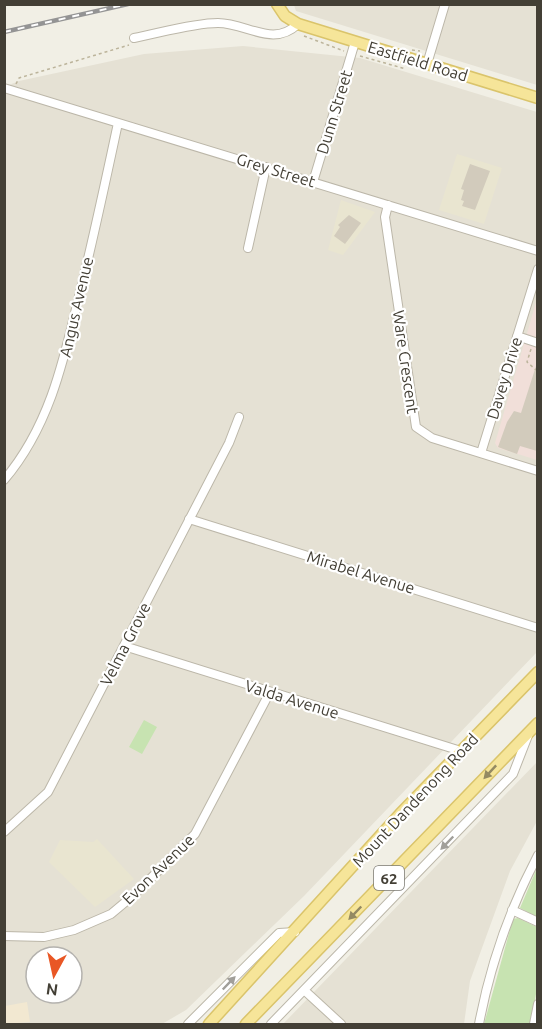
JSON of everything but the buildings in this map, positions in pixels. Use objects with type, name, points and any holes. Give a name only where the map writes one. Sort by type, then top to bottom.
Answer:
[{"type":"main road","name":"Eastfield Road","points":[[277,4],[296,26],[537,98]]},
{"type":"main road","name":"Mount Dandenong Road","points":[[209,1024],[295,932],[360,857],[536,675]]},
{"type":"main road","name":"Mount Dandenong Road","points":[[246,1024],[534,726]]},
{"type":"street","points":[[427,64],[445,4]]},
{"type":"street","name":"Eastfield Road","points":[[134,38],[218,23],[275,36],[296,26]]},
{"type":"street","name":"Dunn Street","points":[[313,182],[355,42]]},
{"type":"street","name":"Grey Street","points":[[9,89],[537,251]]},
{"type":"street","name":"Angus Avenue","points":[[4,480],[21,461],[38,434],[63,364],[118,123]]},
{"type":"street","points":[[248,248],[266,167]]},
{"type":"street","name":"Ware Crescent","points":[[388,205],[386,225],[417,426],[420,432],[432,438],[537,471]]},
{"type":"street","name":"Davey Drive","points":[[481,453],[537,269]]},
{"type":"street","points":[[516,336],[534,346]]},
{"type":"street","name":"Velma Grove","points":[[4,832],[48,792],[229,443],[239,417]]},
{"type":"street","name":"Mirabel Avenue","points":[[189,519],[536,626]]},
{"type":"street","name":"Valda Avenue","points":[[124,646],[461,751]]},
{"type":"street","name":"Evon Avenue","points":[[4,936],[45,937],[74,930],[111,914],[135,894],[195,834],[270,692]]},
{"type":"street","name":"Mount Dandenong Road","points":[[271,1024],[513,774],[534,726]]},
{"type":"street","points":[[479,1024],[512,910],[537,855]]},
{"type":"street","points":[[512,910],[537,922]]},
{"type":"street","name":"Mount Dandenong Road","points":[[188,1024],[279,933],[295,932]]},
{"type":"street","points":[[304,990],[341,1024]]},
{"type":"street","points":[[534,1024],[537,1004]]},
{"type":"path","points":[[296,26],[318,43],[406,70]]},
{"type":"path","points":[[9,89],[19,78],[130,45],[134,38]]},
{"type":"path","points":[[534,346],[527,362],[536,370]]},
{"type":"shaded area","points":[[294,5],[537,5],[537,85],[296,11]]},
{"type":"shaded area","points":[[243,46],[360,58],[537,112],[537,652],[304,896],[186,1010],[162,1024],[5,1024],[4,87],[19,81],[144,54]]},
{"type":"shaded area","points":[[457,154],[502,168],[484,224],[439,210]]},
{"type":"shaded area","points":[[341,200],[375,212],[343,255],[328,250]]},
{"type":"shaded area","points":[[537,299],[537,460],[498,448],[495,443]]},
{"type":"shaded area","points":[[537,762],[537,821],[510,871],[470,981],[464,1024],[283,1024]]},
{"type":"shaded area","points":[[97,839],[134,879],[95,907],[49,862],[60,840],[93,842]]},
{"type":"shaded area","points":[[24,1003],[24,1005],[27,1005],[30,1022],[5,1024],[5,1006]]},
{"type":"green space","points":[[144,720],[157,727],[142,754],[129,747]]},
{"type":"green space","points":[[537,868],[537,917],[520,908]]},
{"type":"green space","points":[[518,918],[537,927],[537,988],[531,1024],[484,1024],[513,919]]},
{"type":"railway","points":[[4,32],[128,4]]}]
